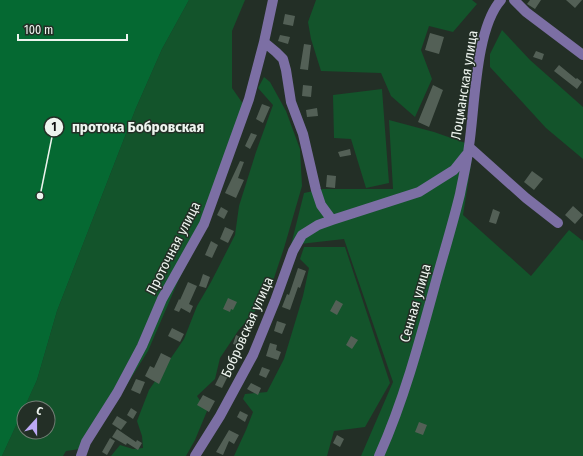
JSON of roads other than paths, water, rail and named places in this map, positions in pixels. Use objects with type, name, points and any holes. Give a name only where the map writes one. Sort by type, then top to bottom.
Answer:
[{"type":"street","points":[[272,0],[264,42],[282,59],[286,70],[291,102],[303,134],[314,186],[321,205],[332,220]]},
{"type":"street","name":"Лоцманская улица","points":[[468,150],[474,93],[482,44],[488,23],[497,4],[501,0]]},
{"type":"street","points":[[514,0],[526,12],[583,55]]},
{"type":"street","name":"Проточная улица","points":[[81,456],[86,442],[117,394],[142,346],[162,298],[204,224],[248,99],[264,42]]},
{"type":"street","points":[[468,150],[520,194],[558,223]]},
{"type":"street","name":"Бобровская улица","points":[[195,456],[220,416],[253,355],[293,251],[302,235],[332,220],[419,192],[454,170],[468,150]]},
{"type":"street","name":"Сенная улица","points":[[379,456],[393,425],[425,323],[460,194],[468,150]]},
{"type":"place","name":"протока Бобровская","points":[[40,196]]}]
